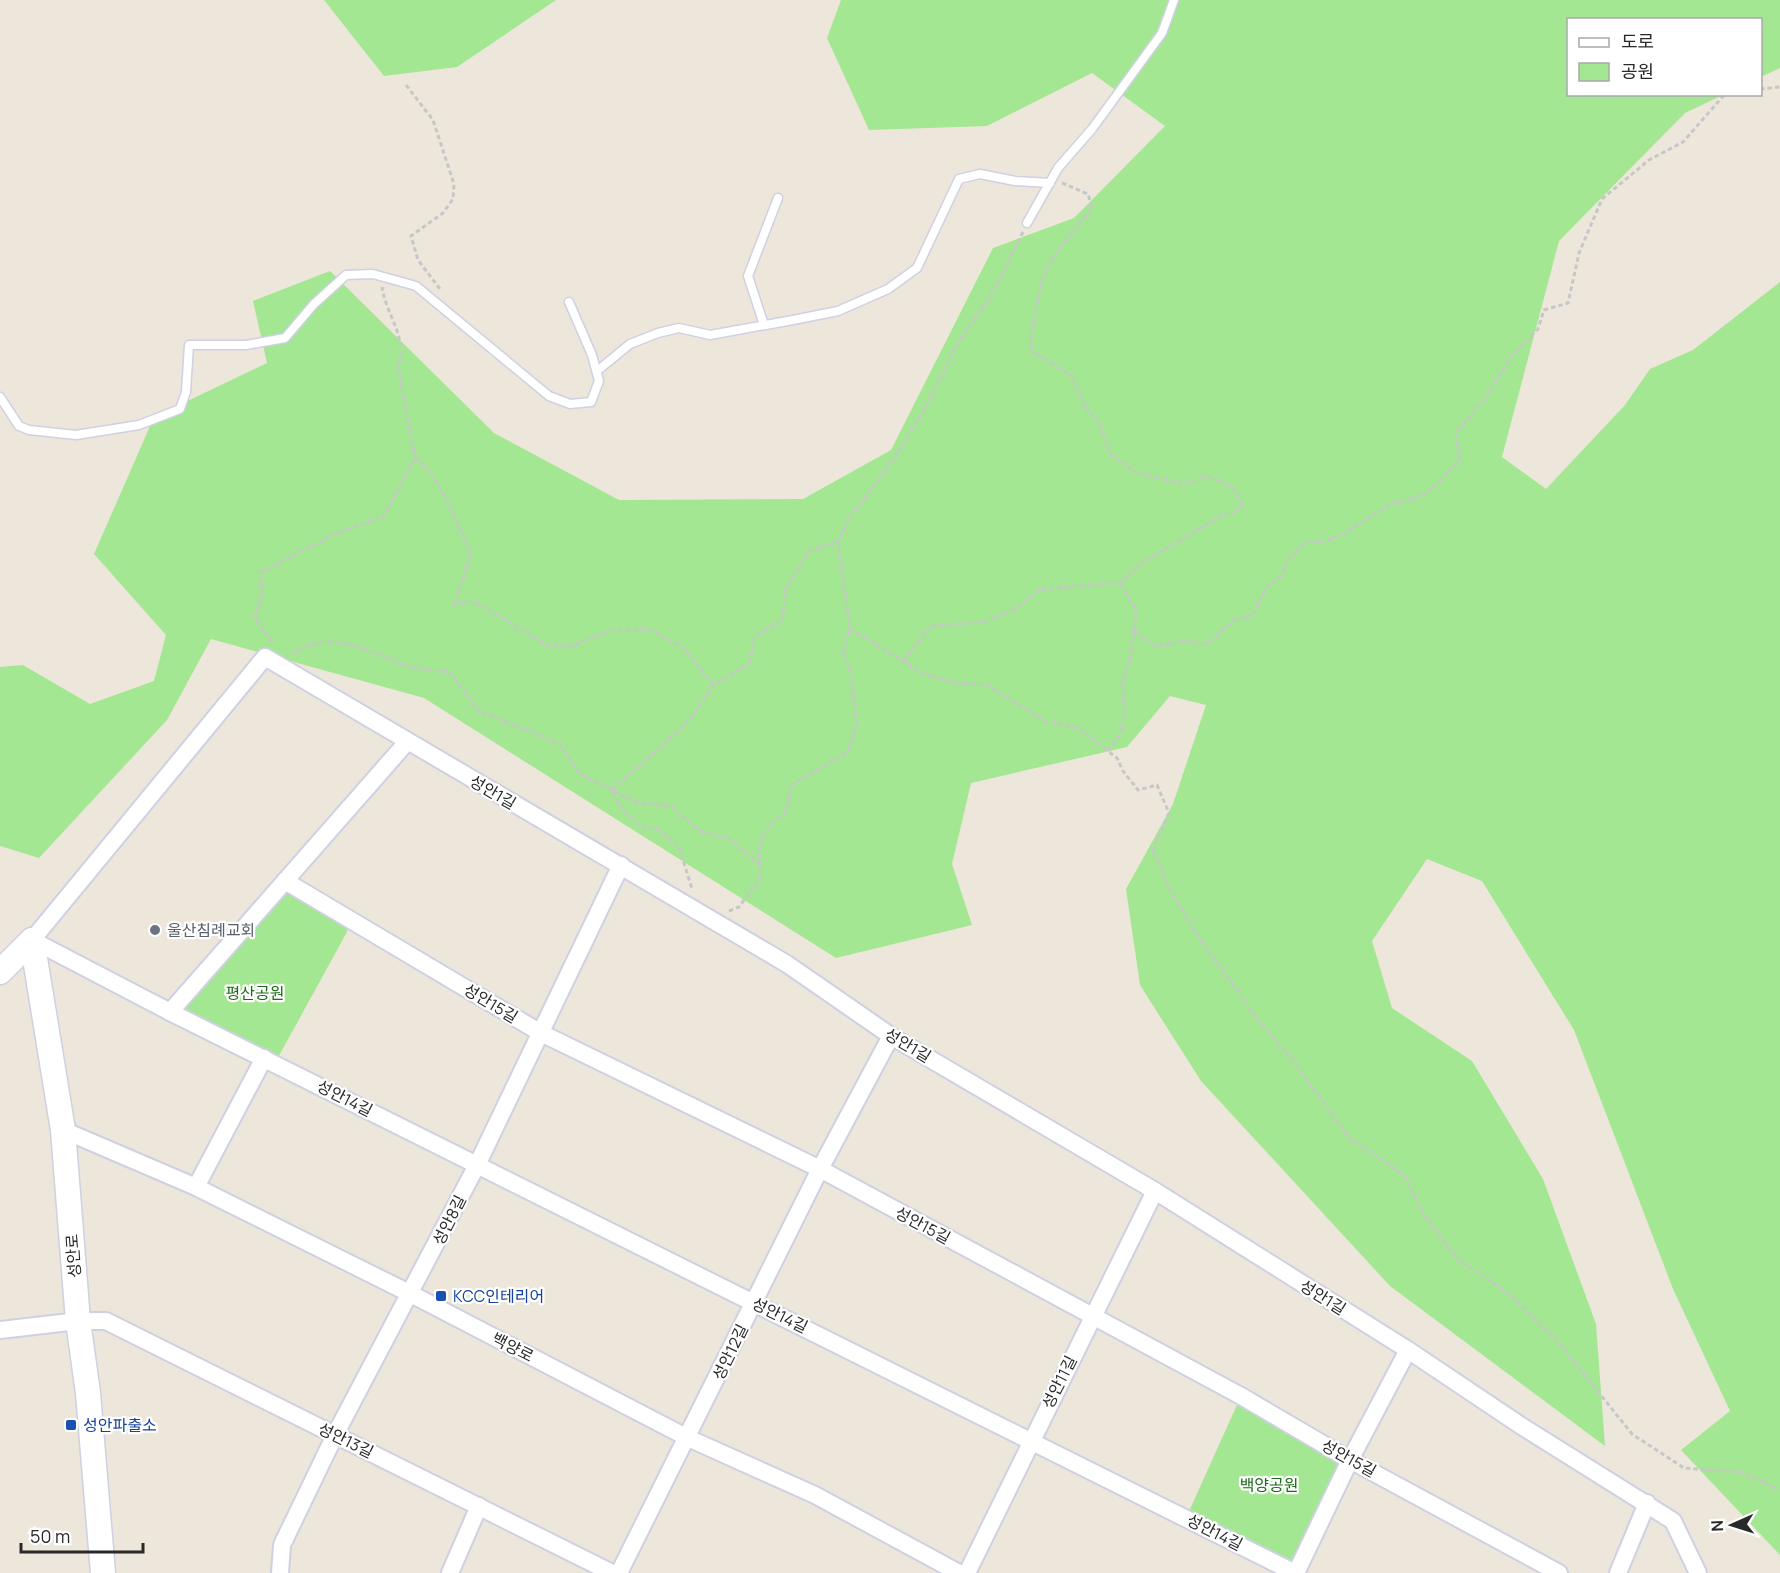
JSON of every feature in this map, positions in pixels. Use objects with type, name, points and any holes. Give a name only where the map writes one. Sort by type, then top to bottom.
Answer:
[{"type":"street","points":[[0,972],[32,940],[265,657],[280,664]]},
{"type":"street","name":"성안1길","points":[[280,664],[407,742],[787,964],[891,1036],[1155,1191],[1408,1350],[1522,1427],[1647,1503],[1673,1521],[1698,1573]]},
{"type":"street","points":[[170,1012],[407,742]]},
{"type":"street","name":"성안8길","points":[[280,1573],[282,1545],[335,1435],[477,1165],[621,865]]},
{"type":"street","name":"성안15길","points":[[285,881],[541,1033],[820,1169],[1241,1396],[1350,1460],[1559,1573]]},
{"type":"street","name":"성안14길","points":[[32,940],[170,1012],[1296,1573]]},
{"type":"street","name":"성안로","points":[[32,940],[63,1130],[78,1321],[88,1393],[103,1573]]},
{"type":"street","name":"성안12길","points":[[619,1573],[820,1169],[891,1036]]},
{"type":"street","points":[[196,1187],[264,1058]]},
{"type":"street","name":"백양로","points":[[63,1130],[196,1187],[411,1294],[688,1438],[815,1495],[959,1573]]},
{"type":"street","name":"성안11길","points":[[967,1573],[1030,1440],[1155,1191]]},
{"type":"street","name":"성안13길","points":[[0,1330],[78,1321],[106,1321],[612,1573]]},
{"type":"street","points":[[1296,1573],[1350,1460],[1408,1350]]},
{"type":"street","points":[[1618,1573],[1647,1503]]},
{"type":"street","points":[[450,1573],[479,1506]]},
{"type":"lane","points":[[1028,223],[1059,168],[1092,129],[1162,33],[1174,0]]},
{"type":"lane","points":[[597,371],[630,344],[658,333],[679,328],[710,335],[838,311],[888,289],[917,268],[959,179],[980,174],[1015,181],[1052,181]]},
{"type":"lane","points":[[764,325],[748,276],[778,198]]},
{"type":"lane","points":[[0,397],[19,426],[29,430],[76,435],[139,424],[180,409],[186,392],[189,345],[246,345],[285,339],[314,304],[346,275],[373,274],[416,286],[549,396],[570,404],[591,402],[599,381],[597,371],[569,302]]},
{"type":"path","points":[[406,85],[433,120],[454,184],[453,199],[443,213],[411,236],[418,260],[446,295]]},
{"type":"path","points":[[1762,89],[1780,87]]},
{"type":"path","points":[[1134,630],[1155,646],[1186,641],[1207,644],[1234,620],[1255,611],[1265,589],[1280,577],[1289,559],[1306,542],[1322,543],[1354,529],[1388,506],[1423,494],[1446,475],[1460,459],[1456,433],[1486,398],[1511,357],[1538,329],[1544,310],[1568,303],[1579,253],[1602,199],[1649,160],[1683,142],[1723,96]]},
{"type":"path","points":[[904,661],[930,626],[983,622],[1014,610],[1039,590],[1119,582],[1145,561],[1221,516],[1237,511],[1243,505],[1233,488],[1208,476],[1184,484],[1135,472],[1110,453],[1100,424],[1085,407],[1072,376],[1033,352],[1030,340],[1043,276],[1061,246],[1092,208],[1088,194],[1052,181]]},
{"type":"path","points":[[711,919],[739,907],[761,877],[758,848],[770,824],[787,811],[791,785],[848,752],[857,725],[849,671],[843,651],[850,629],[838,542],[848,520],[895,457],[924,410],[957,345],[994,290],[1028,223]]},
{"type":"path","points":[[383,277],[384,303],[396,324],[402,354],[398,366],[415,458],[384,516],[333,535],[260,573],[262,592],[255,618],[269,635],[280,664],[294,652],[333,640],[372,650],[409,667],[449,672],[480,712],[560,745],[579,773],[612,790],[639,803],[672,806],[697,830],[730,839],[760,865]]},
{"type":"path","points":[[415,458],[423,463],[437,485],[471,554],[454,605],[468,602],[479,604],[546,645],[571,646],[610,632],[649,629],[681,647],[714,685]]},
{"type":"path","points":[[612,790],[686,724],[714,685],[750,663],[755,636],[782,621],[786,589],[810,550],[838,542]]},
{"type":"path","points":[[1108,751],[1121,732],[1125,711],[1124,673],[1131,654],[1136,611],[1119,582]]},
{"type":"path","points":[[850,629],[926,675],[956,683],[987,685],[1045,721],[1078,728],[1118,758],[1123,771],[1138,790],[1156,785],[1169,813],[1153,850],[1168,886],[1198,936],[1261,1024],[1290,1055],[1348,1137],[1403,1174],[1423,1214],[1457,1259],[1504,1290],[1556,1339],[1632,1434],[1684,1468],[1742,1472],[1780,1490]]},
{"type":"path","points":[[612,790],[621,808],[639,825],[659,830],[679,848],[691,888],[698,895]]},
{"type":"green space","points":[[324,0],[556,0],[457,67],[384,76]]},
{"type":"green space","points":[[841,0],[1780,0],[1780,68],[1762,77],[1762,18],[1567,18],[1567,96],[1721,96],[1685,113],[1559,241],[1502,457],[1546,489],[1625,405],[1650,369],[1693,350],[1780,282],[1780,1555],[1681,1450],[1730,1411],[1673,1289],[1574,1030],[1482,881],[1427,859],[1372,941],[1392,1008],[1472,1061],[1543,1179],[1596,1324],[1605,1446],[1390,1286],[1201,1081],[1140,985],[1126,889],[1173,804],[1206,705],[1170,696],[1127,747],[971,783],[952,864],[972,925],[836,958],[424,698],[211,639],[167,720],[39,858],[0,846],[0,667],[23,665],[90,704],[154,681],[166,635],[94,554],[154,417],[267,363],[253,301],[330,271],[494,433],[619,500],[803,499],[891,450],[993,248],[1074,218],[1165,126],[1092,73],[987,126],[869,130],[827,38]]},
{"type":"green space","name":"평산공원","points":[[285,881],[353,921],[275,1063],[170,1012]]},
{"type":"green space","name":"백양공원","points":[[1241,1396],[1350,1460],[1296,1573],[1186,1518]]},
{"type":"place","name":"울산침례교회","points":[[155,930]]},
{"type":"place","name":"KCC인테리어","points":[[441,1296]]},
{"type":"place","name":"성안파출소","points":[[71,1425]]}]
